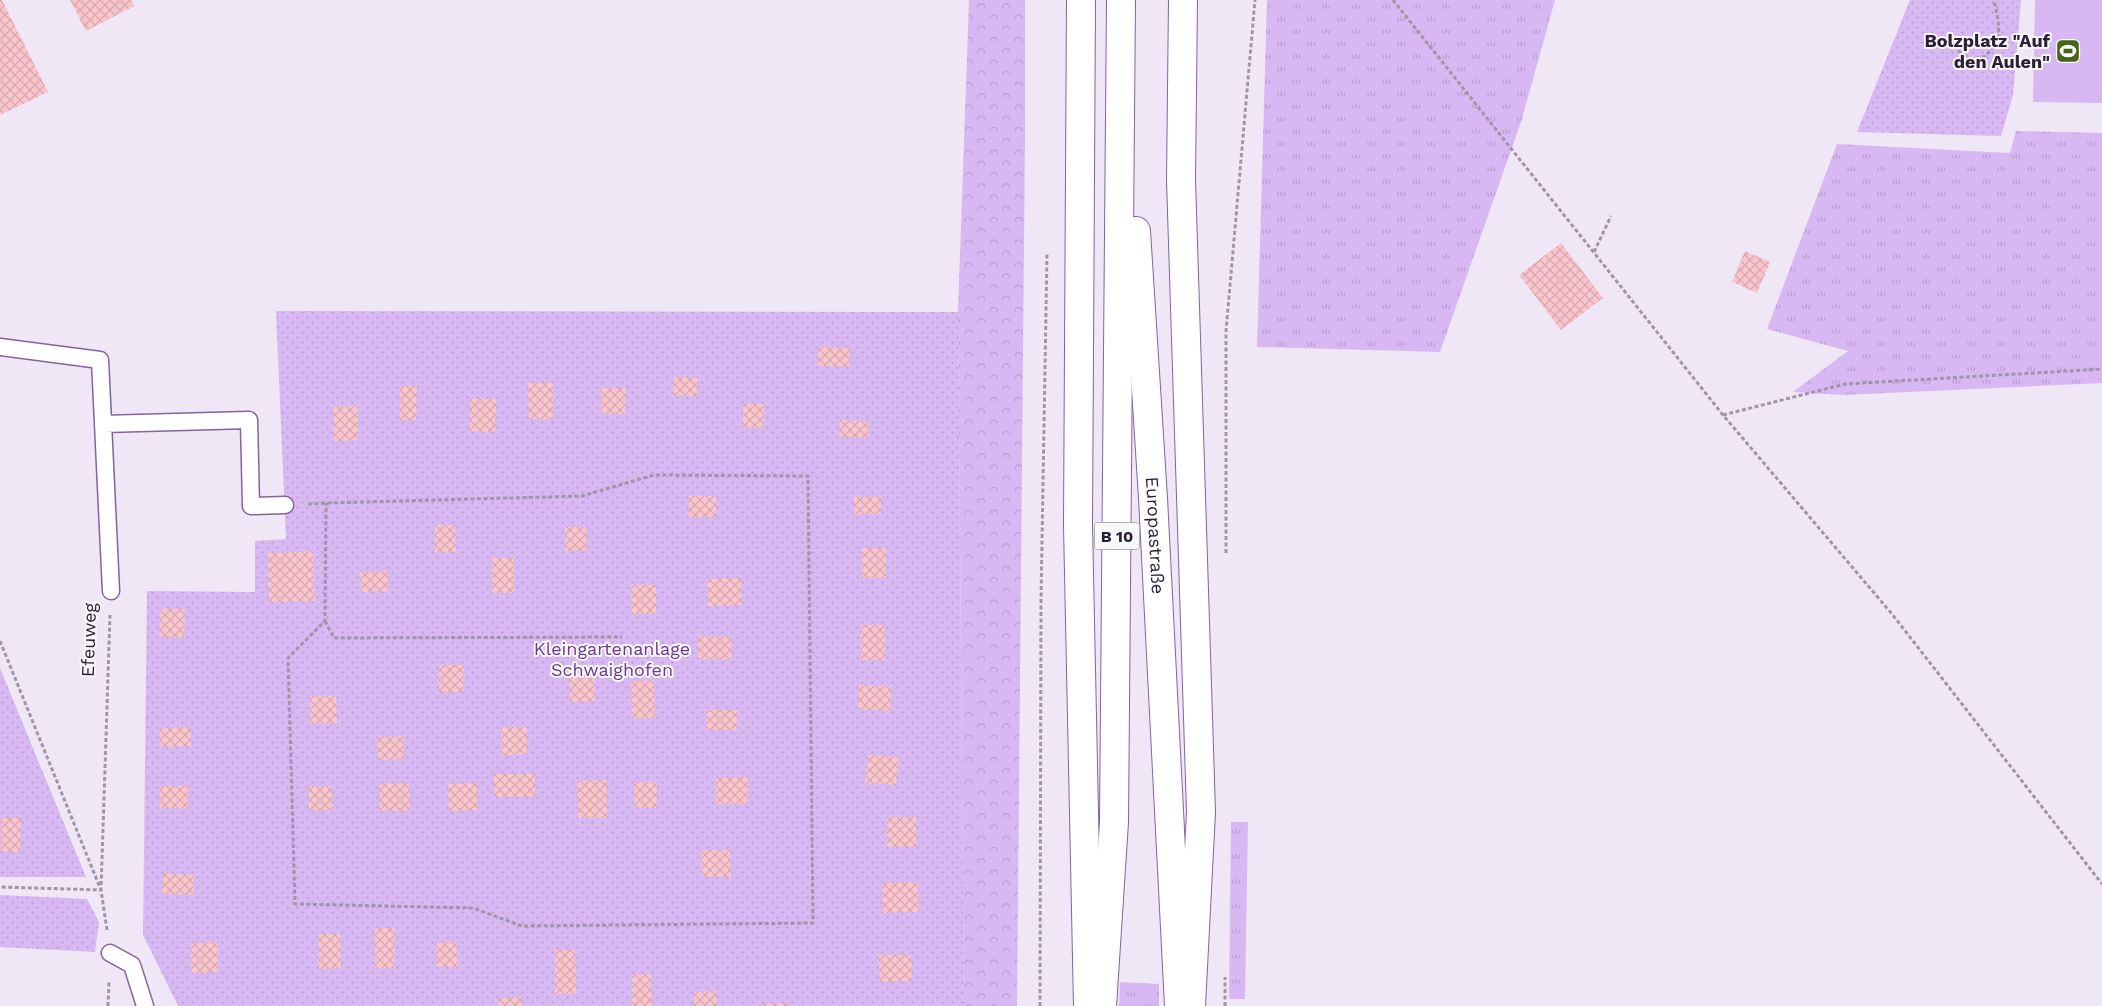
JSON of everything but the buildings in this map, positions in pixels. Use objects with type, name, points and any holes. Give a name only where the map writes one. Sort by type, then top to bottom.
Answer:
[{"type":"main road","points":[[1081,0],[1078,525],[1088,1006]]},
{"type":"main road","name":"Europastraße","points":[[1102,1006],[1114,822],[1121,0]]},
{"type":"main road","points":[[1183,0],[1181,180],[1201,812],[1191,1006]]},
{"type":"main road","name":"Europastraße","points":[[1121,65],[1140,278],[1179,1006]]},
{"type":"lane","name":"Efeuweg","points":[[0,347],[100,360],[111,591]]},
{"type":"lane","points":[[103,424],[249,420],[252,506],[285,505]]},
{"type":"lane","points":[[110,953],[132,965],[145,1006]]},
{"type":"path","points":[[1226,331],[1255,0]]},
{"type":"path","points":[[1393,0],[1723,415],[1892,614],[2102,884]]},
{"type":"path","points":[[1958,51],[1972,59],[1986,56],[1998,38],[1998,19],[1994,0]]},
{"type":"path","points":[[1594,252],[1611,216]]},
{"type":"path","points":[[1040,1006],[1041,598],[1047,245]]},
{"type":"path","points":[[1723,415],[1845,384],[2102,369]]},
{"type":"path","points":[[285,505],[582,496],[654,475],[808,476],[813,923],[522,926],[473,908],[295,904],[288,658],[325,621]]},
{"type":"path","points":[[326,503],[325,621],[334,638],[622,637]]},
{"type":"path","name":"Efeuweg","points":[[110,953],[101,890],[111,591]]},
{"type":"path","points":[[0,641],[101,890],[0,887]]},
{"type":"green space","points":[[969,0],[1025,0],[1017,1006],[964,1006],[958,312]]},
{"type":"green space","points":[[1267,0],[1555,0],[1521,122],[1440,352],[1257,347]]},
{"type":"green space","points":[[1910,0],[2021,0],[2013,95],[2001,136],[1857,132]]},
{"type":"green space","name":"Bolzplatz \"Auf den Aulen\"","points":[[2035,0],[2102,0],[2102,103],[2033,102]]},
{"type":"green space","points":[[2016,131],[2102,133],[2102,383],[1844,395],[1793,392],[1848,351],[1767,329],[1837,144],[2010,153]]},
{"type":"green space","name":"Kleingartenanlage Schwaighofen","points":[[276,311],[958,312],[964,1006],[178,1006],[143,935],[147,591],[255,592],[255,541],[286,539]]},
{"type":"green space","points":[[0,668],[86,877],[0,877]]},
{"type":"green space","points":[[1231,822],[1248,822],[1245,999],[1229,999]]},
{"type":"green space","points":[[0,895],[87,899],[99,922],[95,952],[0,947]]},
{"type":"green space","points":[[1120,982],[1159,984],[1159,1006],[1119,1006]]},
{"type":"place","name":"Bolzplatz \"Auf den Aulen\"","points":[[2068,51]]}]
